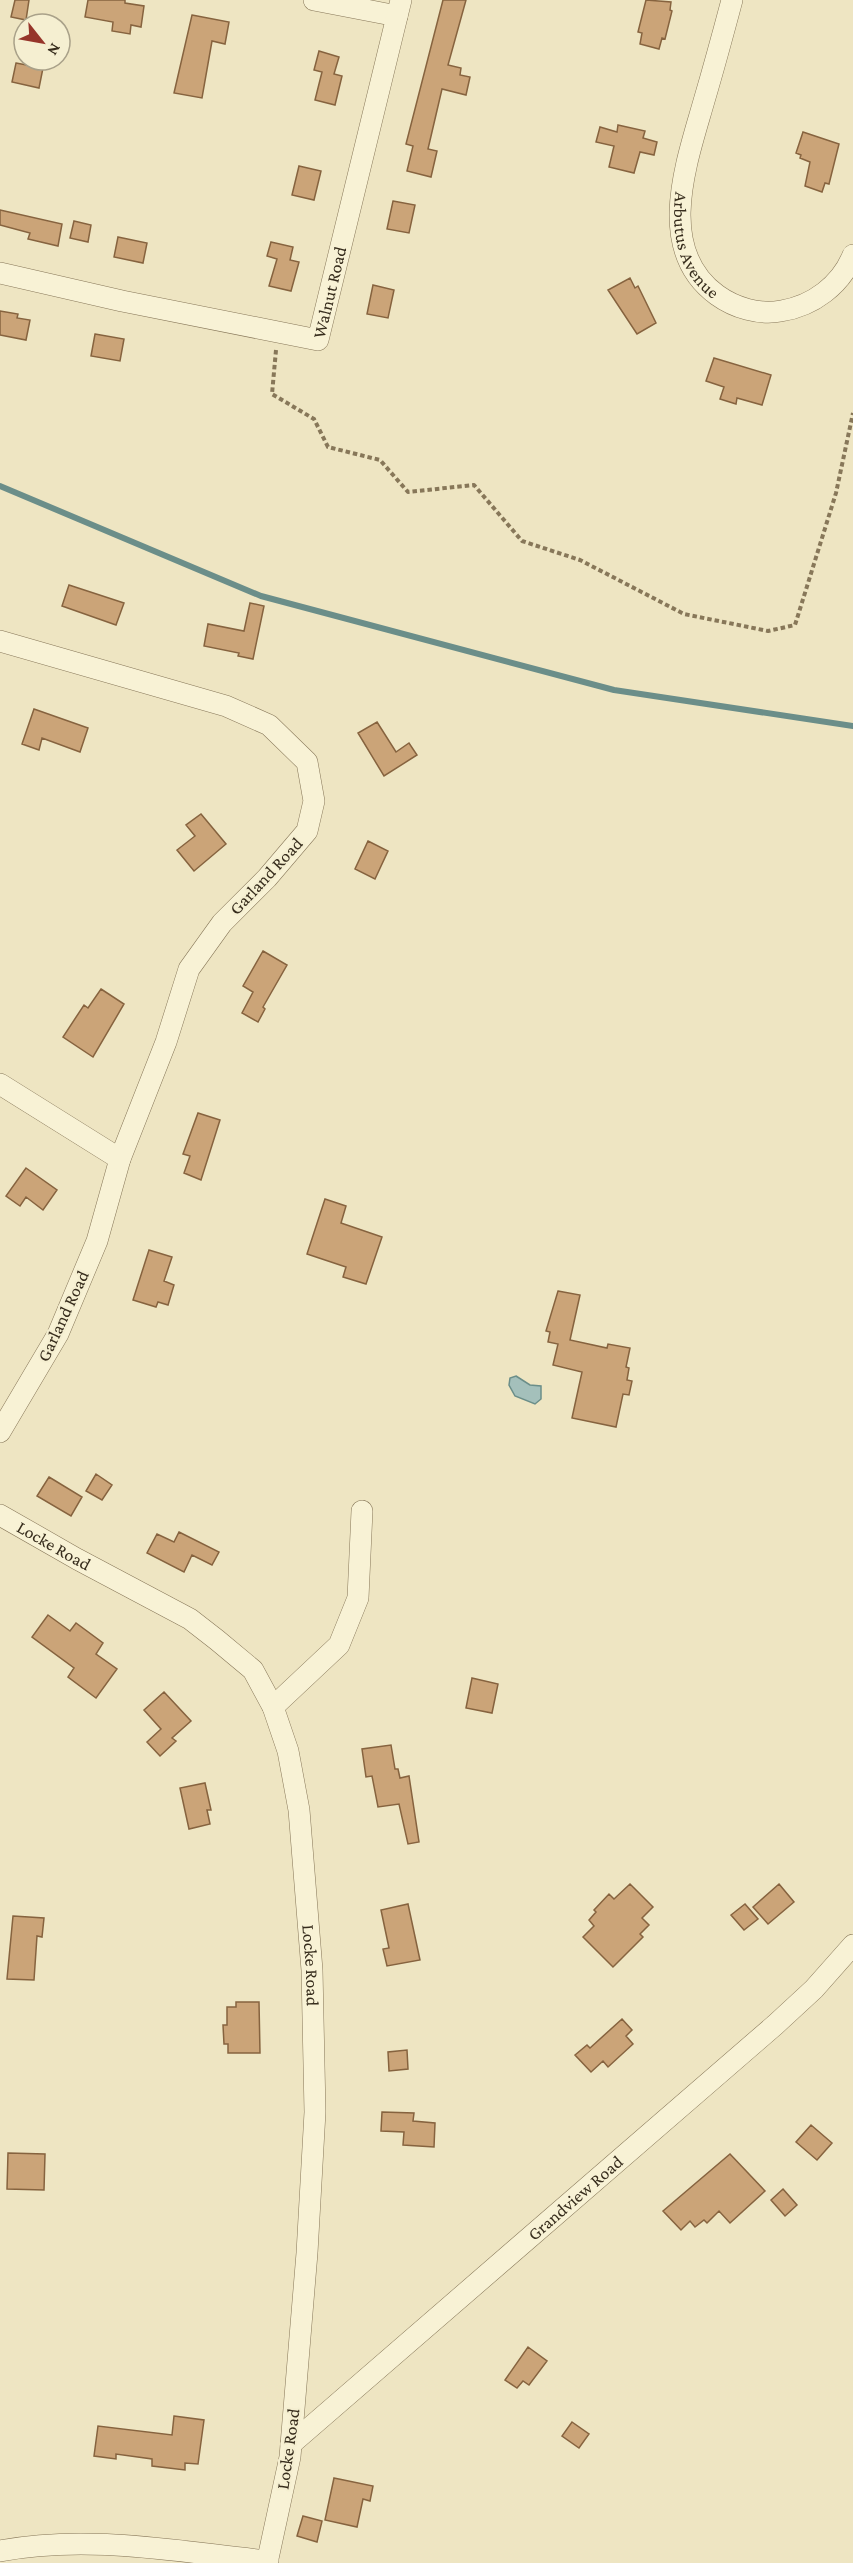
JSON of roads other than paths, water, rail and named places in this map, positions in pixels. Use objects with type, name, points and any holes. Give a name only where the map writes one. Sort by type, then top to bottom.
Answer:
[{"type":"street","points":[[314,0],[399,8]]},
{"type":"street","name":"Arbutus Avenue","points":[[732,0],[684,178],[679,212],[686,255],[701,280],[717,295],[736,306],[764,312],[794,309],[820,296],[842,275],[853,255]]},
{"type":"street","name":"Walnut Road","points":[[0,273],[122,302],[318,340],[399,8]]},
{"type":"street","name":"Garland Road","points":[[0,641],[226,706],[269,725],[307,762],[314,801],[307,831],[267,878],[222,923],[189,969],[166,1042],[120,1159],[97,1241],[58,1334],[0,1432]]},
{"type":"street","points":[[0,1084],[120,1159]]},
{"type":"street","points":[[273,1707],[339,1646],[358,1598],[362,1511]]},
{"type":"street","name":"Locke Road","points":[[0,1515],[190,1619],[253,1670],[273,1707],[288,1751],[299,1810],[312,1970],[315,2112],[308,2253],[291,2444],[268,2562]]},
{"type":"street","name":"Grandview Road","points":[[291,2444],[714,2074],[775,2025],[814,1989],[853,1945]]},
{"type":"street","points":[[0,2551],[55,2543],[98,2543],[268,2562]]},
{"type":"water","points":[[516,1376],[530,1385],[541,1386],[541,1399],[535,1404],[515,1396],[509,1385],[510,1378]]},
{"type":"waterway","points":[[0,486],[261,596],[614,690],[853,726]]}]
